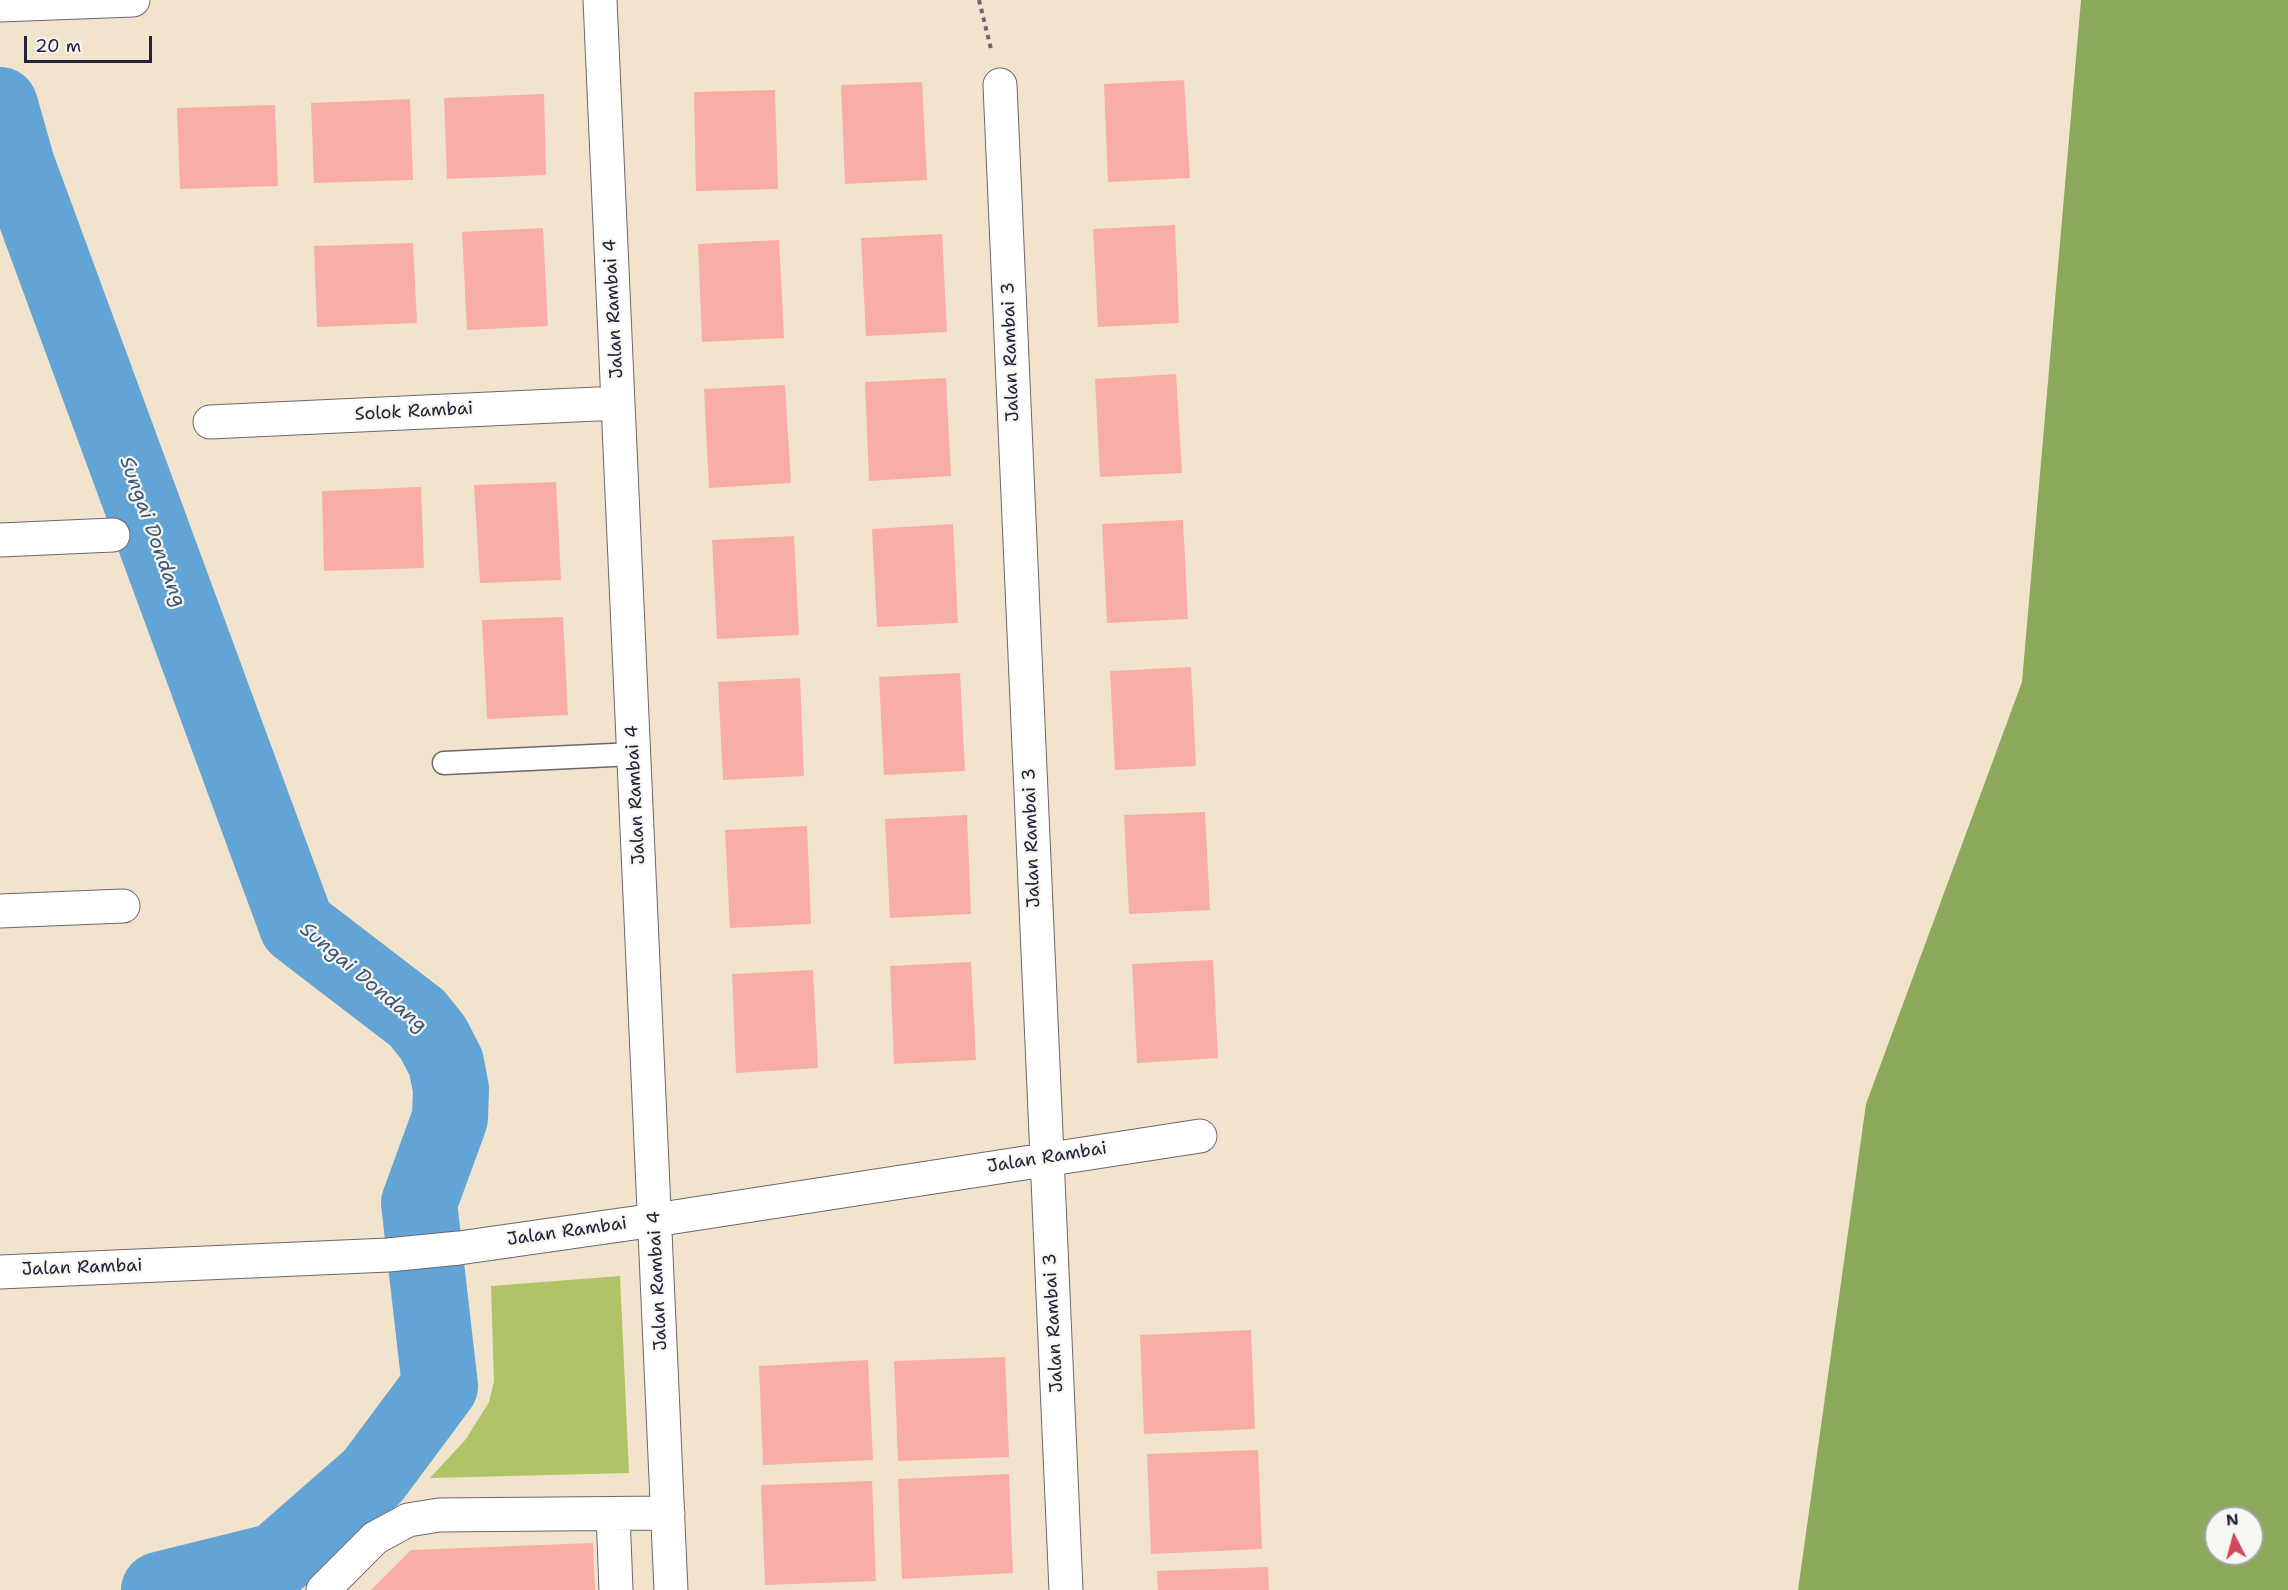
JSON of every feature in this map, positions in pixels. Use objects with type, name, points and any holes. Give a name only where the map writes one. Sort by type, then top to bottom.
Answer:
[{"type":"street","points":[[14,4],[131,0]]},
{"type":"street","name":"Jalan Rambai 4","points":[[600,0],[671,1590]]},
{"type":"street","name":"Jalan Rambai 3","points":[[1000,85],[1066,1590]]},
{"type":"street","name":"Solok Rambai","points":[[210,422],[618,402]]},
{"type":"street","points":[[0,540],[112,535]]},
{"type":"street","points":[[0,910],[123,906]]},
{"type":"street","name":"Jalan Rambai","points":[[0,1272],[388,1255],[459,1248],[1200,1136]]},
{"type":"street","points":[[322,1590],[375,1538],[408,1520],[439,1515],[668,1513]]},
{"type":"street","points":[[613,1514],[616,1590]]},
{"type":"lane","points":[[444,763],[634,754]]},
{"type":"path","points":[[979,0],[1000,85]]},
{"type":"green space","points":[[2081,0],[2288,0],[2288,1590],[1798,1590],[1866,1104],[2022,682]]},
{"type":"green space","points":[[620,1276],[629,1473],[430,1478],[466,1439],[489,1402],[494,1381],[491,1286]]},
{"type":"building","points":[[1184,80],[1190,178],[1108,182],[1104,84]]},
{"type":"building","points":[[922,82],[927,180],[845,184],[841,85]]},
{"type":"building","points":[[775,90],[778,189],[696,191],[694,92]]},
{"type":"building","points":[[544,94],[546,175],[447,179],[444,98]]},
{"type":"building","points":[[410,99],[413,180],[314,183],[311,103]]},
{"type":"building","points":[[275,105],[278,186],[180,189],[177,108]]},
{"type":"building","points":[[1175,225],[1179,323],[1098,327],[1093,229]]},
{"type":"building","points":[[543,228],[548,326],[467,330],[462,232]]},
{"type":"building","points":[[942,234],[947,332],[866,336],[861,238]]},
{"type":"building","points":[[779,240],[784,338],[702,342],[698,244]]},
{"type":"building","points":[[413,243],[417,323],[317,327],[314,246]]},
{"type":"building","points":[[1176,374],[1182,473],[1100,477],[1095,379]]},
{"type":"building","points":[[946,378],[951,476],[869,481],[865,382]]},
{"type":"building","points":[[785,385],[791,483],[709,488],[704,389]]},
{"type":"building","points":[[556,482],[561,580],[480,583],[474,485]]},
{"type":"building","points":[[421,487],[424,568],[324,571],[322,491]]},
{"type":"building","points":[[1183,520],[1188,619],[1107,623],[1102,524]]},
{"type":"building","points":[[953,524],[958,623],[877,627],[872,529]]},
{"type":"building","points":[[794,536],[799,635],[717,639],[712,540]]},
{"type":"building","points":[[563,617],[568,715],[487,719],[482,620]]},
{"type":"building","points":[[1191,667],[1196,766],[1115,770],[1110,671]]},
{"type":"building","points":[[960,673],[965,771],[884,775],[879,677]]},
{"type":"building","points":[[800,678],[804,776],[723,780],[718,682]]},
{"type":"building","points":[[1205,812],[1210,910],[1129,914],[1124,815]]},
{"type":"building","points":[[967,815],[971,914],[890,918],[885,819]]},
{"type":"building","points":[[807,826],[811,924],[730,928],[725,830]]},
{"type":"building","points":[[1213,960],[1218,1058],[1137,1063],[1132,964]]},
{"type":"building","points":[[971,962],[976,1060],[894,1064],[890,966]]},
{"type":"building","points":[[813,970],[818,1068],[736,1073],[732,974]]},
{"type":"building","points":[[1251,1330],[1255,1429],[1144,1434],[1140,1335]]},
{"type":"building","points":[[1005,1357],[1009,1457],[898,1461],[894,1361]]},
{"type":"building","points":[[868,1360],[873,1460],[763,1465],[759,1366]]},
{"type":"building","points":[[1258,1450],[1262,1549],[1151,1554],[1147,1454]]},
{"type":"building","points":[[1009,1474],[1013,1573],[902,1579],[898,1479]]},
{"type":"building","points":[[872,1481],[876,1581],[765,1585],[761,1485]]},
{"type":"building","points":[[593,1543],[595,1590],[371,1590],[411,1550]]},
{"type":"building","points":[[1268,1567],[1269,1590],[1158,1590],[1157,1571]]},
{"type":"waterway","name":"Sungai Dondang","points":[[0,105],[17,165],[297,926],[417,1018],[433,1038],[446,1063],[451,1089],[450,1118],[419,1203],[440,1386],[373,1476],[276,1561],[159,1590]]}]
